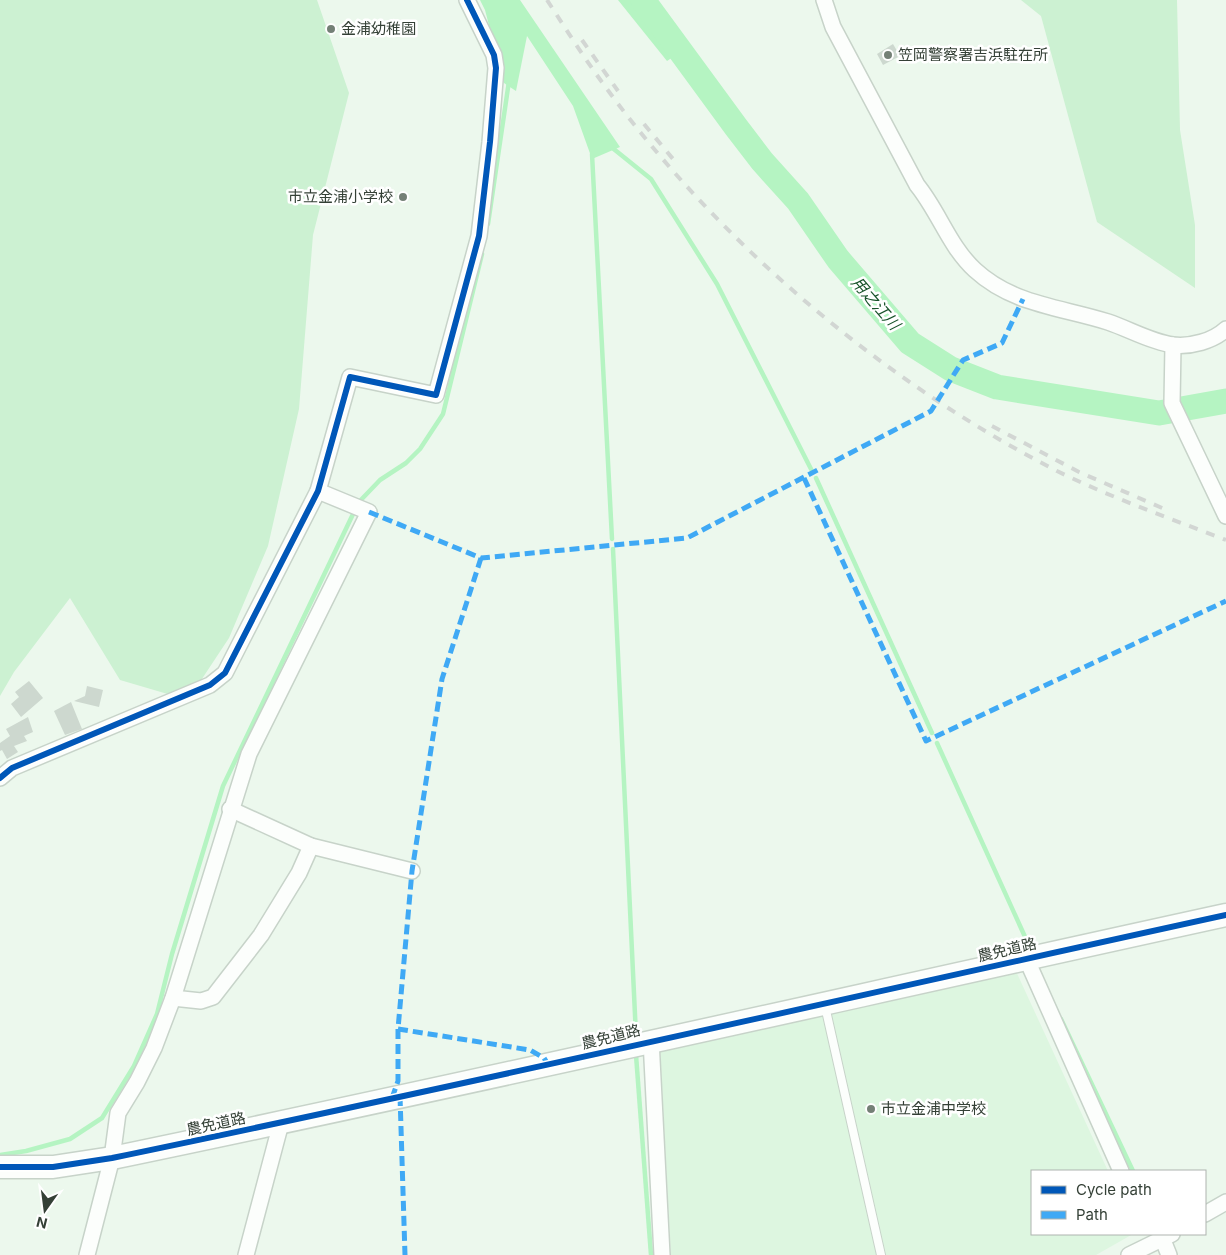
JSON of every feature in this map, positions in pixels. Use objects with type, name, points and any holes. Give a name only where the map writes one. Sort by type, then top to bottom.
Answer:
[{"type":"street","points":[[0,778],[12,768],[210,685],[225,673],[320,492],[350,377],[436,395],[479,236],[496,68],[494,55],[467,0]]},
{"type":"street","points":[[824,0],[834,27],[917,185],[926,196],[955,249],[975,270],[1023,299],[1106,321],[1173,345],[1215,338],[1226,329]]},
{"type":"street","points":[[1173,345],[1172,402],[1180,424],[1226,516]]},
{"type":"street","points":[[87,1255],[112,1158],[118,1113],[138,1082],[154,1048],[172,998],[230,809],[256,737],[369,512],[347,501],[320,492]]},
{"type":"street","points":[[230,809],[311,846],[412,871]]},
{"type":"street","points":[[172,998],[201,1001],[213,997],[262,935],[299,873],[311,846]]},
{"type":"street","name":"農免道路","points":[[0,1167],[53,1167],[112,1158],[549,1066],[651,1040],[825,1004],[1226,914]]},
{"type":"street","points":[[1026,958],[1121,1170]]},
{"type":"street","points":[[651,1040],[662,1255]]},
{"type":"street","points":[[246,1255],[280,1123]]},
{"type":"street","points":[[1206,1213],[1226,1202]]},
{"type":"street","points":[[1129,1255],[1159,1238],[1169,1255]]},
{"type":"lane","points":[[825,1004],[881,1255]]},
{"type":"shaded area","points":[[0,0],[317,0],[349,93],[313,235],[299,409],[268,546],[229,638],[188,700],[120,680],[70,598],[14,672],[0,696]]},
{"type":"shaded area","points":[[480,0],[520,0],[620,147],[592,159],[573,106],[527,36],[516,91],[504,83],[485,10]]},
{"type":"shaded area","points":[[618,0],[655,0],[688,47],[667,61]]},
{"type":"shaded area","points":[[1021,0],[1177,0],[1180,130],[1195,225],[1195,288],[1097,222],[1041,16]]},
{"type":"shaded area","name":"市立金浦中学校","points":[[1015,969],[1108,1170],[1031,1170],[1031,1235],[1131,1235],[1096,1255],[671,1255],[660,1046]]},
{"type":"building","points":[[893,44],[900,56],[883,65],[877,54]]},
{"type":"building","points":[[29,681],[43,698],[21,717],[11,704],[19,697],[15,692]]},
{"type":"building","points":[[87,686],[103,690],[99,707],[74,701],[85,696]]},
{"type":"building","points":[[71,702],[82,729],[65,735],[54,711]]},
{"type":"building","points":[[28,717],[33,732],[24,736],[27,741],[14,746],[18,752],[7,759],[2,750],[0,751],[0,743],[10,736],[6,729]]},
{"type":"waterway","name":"用之江川","points":[[643,0],[762,161],[798,201],[838,259],[910,343],[951,369],[997,387],[1159,413],[1226,401]]},
{"type":"waterway","points":[[488,224],[509,81]]},
{"type":"waterway","points":[[610,146],[651,179],[717,284],[811,469]]},
{"type":"waterway","points":[[592,154],[612,539]]},
{"type":"waterway","points":[[358,503],[380,480],[406,463],[420,449],[443,414],[482,254]]},
{"type":"waterway","points":[[816,478],[932,733]]},
{"type":"waterway","points":[[0,1155],[26,1151],[70,1139],[102,1118],[134,1066],[157,1014],[172,954],[223,786],[354,512]]},
{"type":"waterway","points":[[613,549],[636,1036]]},
{"type":"waterway","points":[[937,743],[1031,950]]},
{"type":"waterway","points":[[1061,1019],[1133,1170]]},
{"type":"waterway","points":[[636,1055],[651,1255]]},
{"type":"railway","points":[[547,0],[599,78],[645,138],[695,195],[748,250],[805,301],[865,349],[927,394],[991,435],[1057,471],[1120,499],[1226,540]]},
{"type":"railway","points":[[582,40],[618,91]]},
{"type":"railway","points":[[644,124],[673,159]]},
{"type":"railway","points":[[992,426],[1079,472],[1169,511]]},
{"type":"marked path","points":[[369,512],[481,558],[687,538],[931,411],[963,360],[1002,343],[1023,299]]},
{"type":"marked path","points":[[804,478],[926,741],[1226,601]]},
{"type":"marked path","points":[[392,1098],[398,1081],[398,1029],[412,871],[442,679],[481,558]]},
{"type":"marked path","points":[[398,1029],[530,1050],[544,1058],[549,1066]]},
{"type":"marked path","points":[[400,1096],[405,1255]]},
{"type":"cycle path","points":[[0,778],[12,768],[210,685],[225,673],[318,491],[350,377],[436,395],[479,236],[496,68],[494,55],[467,0]]},
{"type":"cycle path","points":[[0,1167],[53,1167],[112,1158],[530,1069],[1226,915]]},
{"type":"place","name":"金浦幼稚園","points":[[331,29]]},
{"type":"place","name":"笠岡警察署吉浜駐在所","points":[[888,55]]},
{"type":"place","name":"市立金浦小学校","points":[[403,197]]},
{"type":"place","name":"市立金浦中学校","points":[[871,1109]]}]
